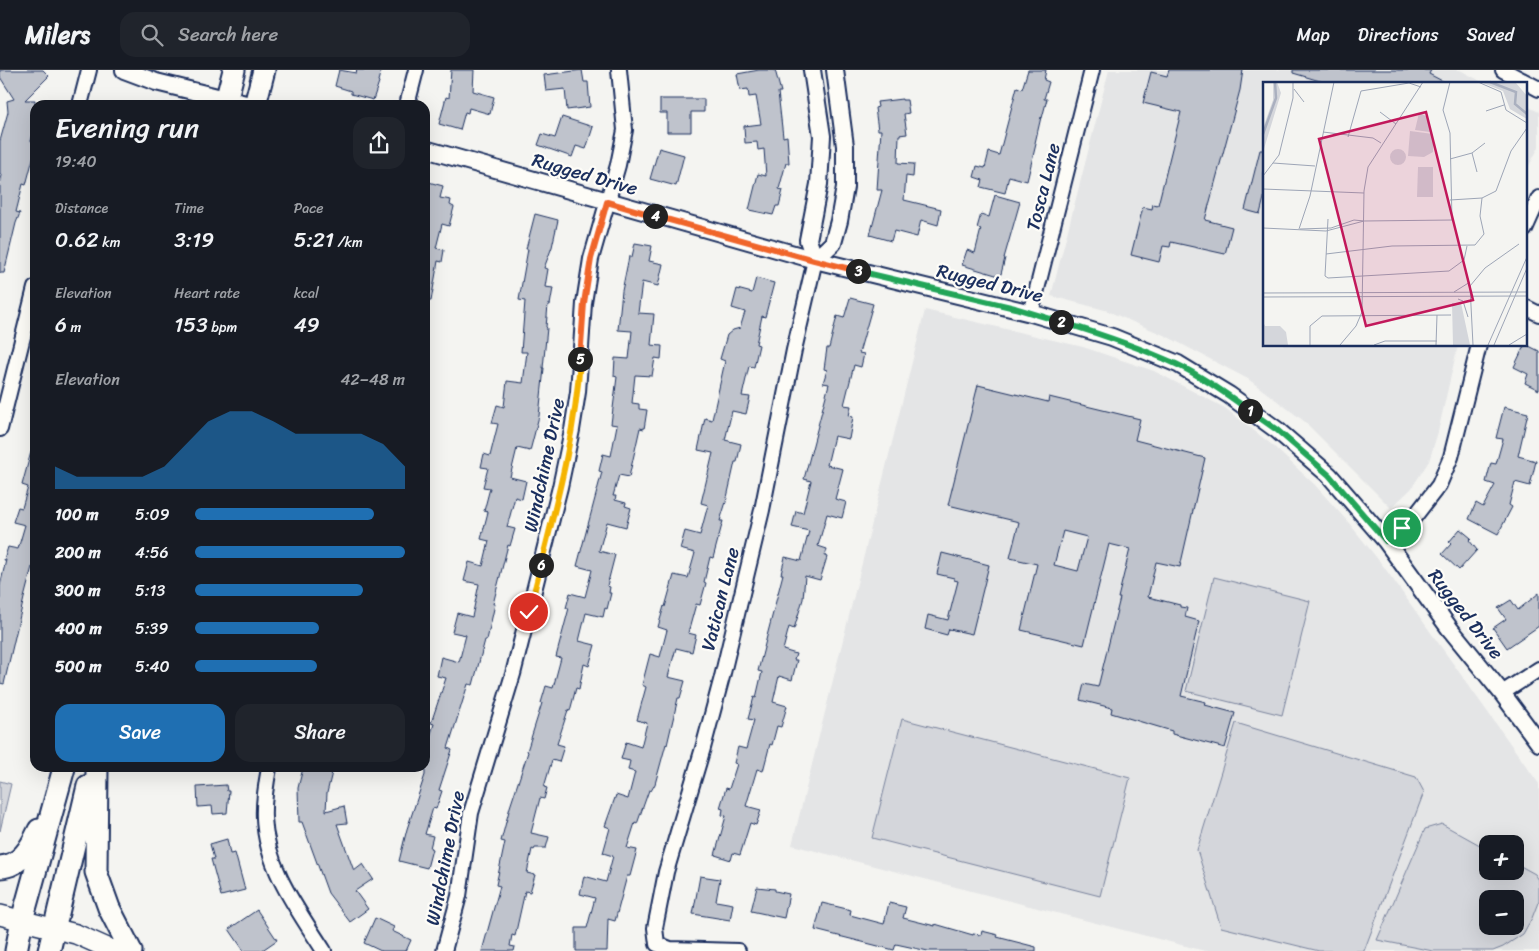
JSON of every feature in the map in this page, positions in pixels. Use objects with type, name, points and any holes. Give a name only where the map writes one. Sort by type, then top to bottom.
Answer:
[{"type":"main road","points":[[226,100],[234,70]]},
{"type":"main road","points":[[257,100],[264,70]]},
{"type":"main road","points":[[0,867],[6,867],[18,862],[30,849],[62,772]]},
{"type":"main road","points":[[16,951],[22,920],[62,772]]},
{"type":"main road","points":[[48,951],[91,772]]},
{"type":"main road","points":[[97,772],[96,872],[109,908],[131,951]]},
{"type":"main road","points":[[0,915],[55,927],[114,951]]},
{"type":"street","points":[[81,100],[89,70]]},
{"type":"street","points":[[124,70],[156,82],[219,100]]},
{"type":"street","points":[[408,100],[416,70]]},
{"type":"street","name":"Windchime Drive","points":[[444,951],[459,896],[471,813],[513,674],[560,487],[578,392],[584,303],[591,259],[626,130],[619,70]]},
{"type":"street","name":"Vatican Lane","points":[[738,951],[670,949],[657,944],[655,928],[666,872],[722,677],[762,510],[814,260],[808,240],[820,184],[822,136],[812,70]]},
{"type":"street","points":[[814,260],[833,243],[845,187],[845,146],[835,70]]},
{"type":"street","name":"Tosca Lane","points":[[1031,313],[1092,70]]},
{"type":"street","points":[[1502,70],[1525,82]]},
{"type":"street","points":[[1526,82],[1539,89]]},
{"type":"street","name":"Rugged Drive","points":[[430,151],[814,260],[1031,313],[1112,337],[1178,364],[1229,395],[1277,430],[1329,475],[1386,541],[1450,629],[1539,743]]},
{"type":"street","points":[[1526,227],[1539,198]]},
{"type":"street","points":[[0,429],[30,308]]},
{"type":"street","points":[[1526,308],[1539,314]]},
{"type":"street","points":[[1386,541],[1415,516],[1439,485],[1451,457],[1479,346]]},
{"type":"street","points":[[1502,694],[1539,669]]},
{"type":"street","points":[[268,772],[264,799],[264,819],[268,846],[276,870],[291,900],[324,951]]},
{"type":"shaded area","points":[[1109,70],[1460,70],[1482,82],[1263,82],[1263,346],[1458,346],[1438,432],[1429,461],[1411,489],[1391,508],[1304,421],[1248,379],[1166,336],[1105,310],[1051,296]]},
{"type":"shaded area","points":[[1526,106],[1539,112],[1539,147],[1526,171]]},
{"type":"shaded area","points":[[925,310],[1083,347],[1154,371],[1225,408],[1271,444],[1314,484],[1349,523],[1384,567],[1539,784],[1539,951],[1205,951],[792,845]]},
{"type":"shaded area","points":[[1214,577],[1310,601],[1282,715],[1186,691]]},
{"type":"shaded area","points":[[902,719],[1130,778],[1100,896],[872,838]]},
{"type":"shaded area","points":[[1236,723],[1416,777],[1424,792],[1364,951],[1319,951],[1221,927],[1197,850]]},
{"type":"shaded area","points":[[0,781],[11,784],[0,831]]},
{"type":"shaded area","points":[[1442,824],[1479,845],[1479,880],[1524,880],[1524,868],[1535,874],[1539,880],[1539,900],[1524,932],[1524,890],[1479,890],[1479,935],[1521,935],[1493,951],[1433,951],[1377,940],[1425,829]]},
{"type":"building","points":[[0,70],[43,70],[49,76],[25,100],[30,100],[30,170],[26,185],[23,184],[16,212],[20,213],[4,273],[0,273],[0,185],[2,175],[0,175],[0,141],[8,112],[7,101],[14,99],[0,77]]},
{"type":"building","points":[[339,70],[356,73],[357,70],[381,70],[373,100],[351,94],[351,91],[335,86]]},
{"type":"building","points":[[451,70],[474,70],[473,91],[494,97],[490,114],[469,108],[468,113],[465,112],[460,130],[439,124],[446,97],[449,98]]},
{"type":"building","points":[[582,70],[584,82],[588,82],[590,107],[567,110],[565,89],[546,91],[544,75]]},
{"type":"building","points":[[759,70],[775,70],[781,92],[778,92],[783,137],[787,136],[789,163],[786,163],[779,189],[783,190],[779,206],[776,206],[773,215],[749,210],[758,174],[766,176],[764,149],[758,150],[757,142],[745,143],[744,126],[761,124],[756,96],[749,97],[748,89],[740,90],[737,74]]},
{"type":"building","points":[[1028,70],[1046,70],[1044,80],[1049,82],[1044,99],[1047,99],[1041,117],[1027,181],[1009,176],[1005,193],[981,187],[983,180],[974,177],[977,166],[985,168],[989,152],[999,155],[1017,87],[1022,89]]},
{"type":"building","points":[[1169,70],[1243,70],[1240,90],[1205,220],[1232,227],[1225,254],[1171,242],[1170,247],[1163,246],[1159,262],[1131,255],[1143,207],[1152,209],[1153,204],[1158,205],[1181,112],[1143,103],[1151,72],[1167,76]]},
{"type":"building","points":[[1293,70],[1431,70],[1429,74],[1444,82],[1323,82],[1293,73]]},
{"type":"building","points":[[660,99],[704,99],[704,112],[691,112],[691,132],[667,132],[667,113],[660,113]]},
{"type":"building","points":[[907,100],[909,113],[904,114],[907,134],[899,135],[898,163],[914,164],[913,177],[906,176],[904,200],[941,209],[938,225],[921,220],[917,237],[894,231],[891,241],[870,235],[882,190],[877,190],[881,130],[878,130],[875,108],[878,107],[877,102]]},
{"type":"building","points":[[562,117],[593,127],[586,149],[576,146],[572,157],[538,145],[542,134],[555,138]]},
{"type":"building","points":[[659,148],[684,155],[676,186],[650,179]]},
{"type":"building","points":[[1260,150],[1263,150],[1263,202],[1260,214],[1245,210]]},
{"type":"building","points":[[430,182],[443,186],[440,198],[451,200],[450,205],[454,207],[449,226],[442,224],[436,248],[444,250],[442,262],[438,261],[431,301]]},
{"type":"building","points":[[995,195],[1020,202],[999,276],[962,265],[967,250],[975,253],[981,229],[977,228],[981,214],[989,217]]},
{"type":"building","points":[[535,214],[558,220],[552,247],[544,268],[548,269],[545,287],[553,288],[550,305],[548,305],[539,416],[530,451],[517,448],[510,477],[526,481],[522,499],[515,497],[507,527],[515,529],[510,546],[508,545],[493,604],[495,604],[487,640],[485,640],[473,685],[468,684],[448,748],[452,750],[439,790],[442,791],[436,809],[433,808],[425,834],[433,836],[427,868],[399,861],[425,772],[430,772],[430,737],[434,724],[431,723],[446,678],[437,676],[441,657],[459,662],[466,635],[452,632],[457,613],[472,617],[479,584],[464,581],[469,562],[483,566],[489,541],[481,539],[488,512],[484,511],[490,488],[483,487],[488,468],[481,467],[484,454],[490,456],[498,424],[492,423],[497,405],[504,407],[507,381],[523,383],[527,352],[521,352],[525,301],[519,300],[528,249],[526,249]]},
{"type":"building","points":[[635,243],[652,246],[649,261],[663,264],[658,286],[642,282],[638,313],[654,314],[651,345],[662,346],[661,359],[655,358],[652,376],[635,375],[632,403],[639,404],[639,409],[647,410],[644,429],[640,428],[629,477],[619,475],[613,496],[616,496],[615,500],[626,503],[625,506],[631,508],[626,527],[607,522],[599,551],[615,555],[607,586],[610,587],[609,593],[611,593],[603,617],[586,613],[579,641],[595,645],[589,666],[584,664],[579,689],[576,688],[570,711],[568,710],[557,744],[564,746],[559,762],[552,760],[544,787],[547,788],[544,799],[540,798],[531,833],[549,837],[546,848],[532,849],[527,873],[535,875],[530,892],[525,891],[515,936],[512,935],[510,946],[515,947],[514,951],[482,951],[500,886],[496,885],[505,842],[501,841],[546,686],[553,688],[561,658],[556,657],[569,608],[566,608],[570,593],[585,597],[592,570],[577,566],[602,472],[599,471],[603,454],[611,456],[617,425],[611,424],[617,377],[614,376],[615,358],[629,359],[632,331],[618,330],[622,291],[629,257],[632,257]]},
{"type":"building","points":[[756,278],[774,283],[765,317],[762,316],[756,344],[759,345],[754,367],[749,366],[742,396],[750,397],[746,414],[732,411],[725,440],[741,444],[720,521],[723,521],[713,558],[710,557],[700,605],[696,604],[688,633],[696,635],[692,652],[676,648],[668,677],[685,681],[680,698],[678,698],[667,745],[655,784],[651,791],[649,790],[627,848],[637,850],[630,876],[627,876],[615,921],[608,919],[607,951],[576,951],[576,928],[587,928],[595,898],[580,894],[584,876],[606,882],[613,856],[603,853],[610,828],[605,826],[616,795],[628,799],[635,772],[628,770],[630,761],[621,759],[626,742],[641,747],[647,723],[637,720],[646,687],[642,685],[650,654],[660,657],[667,630],[658,627],[664,606],[674,575],[688,578],[695,553],[680,549],[685,531],[700,535],[708,505],[701,503],[713,453],[698,450],[705,418],[712,420],[725,361],[720,359],[727,335],[733,330],[740,328],[745,312],[732,308],[737,289],[752,293]]},
{"type":"building","points":[[850,298],[873,304],[859,353],[864,354],[861,367],[854,365],[844,405],[851,406],[849,416],[853,417],[849,439],[834,436],[827,465],[843,469],[835,499],[846,502],[842,518],[827,514],[818,546],[827,549],[825,556],[827,557],[820,580],[805,576],[803,599],[794,629],[789,627],[783,650],[796,654],[794,660],[797,660],[792,680],[779,676],[773,702],[787,706],[781,727],[777,726],[772,745],[770,744],[763,771],[757,769],[746,806],[761,810],[756,825],[750,823],[740,855],[733,853],[731,860],[715,855],[726,816],[722,815],[723,809],[720,808],[726,788],[729,789],[737,764],[734,763],[738,747],[746,749],[754,720],[748,719],[754,697],[756,698],[762,672],[758,671],[783,574],[781,574],[785,557],[801,561],[809,531],[792,527],[796,511],[803,513],[811,481],[804,479],[829,384],[823,383],[827,370],[824,369],[827,348],[829,348],[837,316],[844,318]]},
{"type":"building","points":[[1526,344],[1539,351],[1539,390],[1525,383],[1528,374],[1514,367]]},
{"type":"building","points":[[978,385],[1048,402],[1049,397],[1140,419],[1135,440],[1205,458],[1180,567],[1156,562],[1148,597],[1187,608],[1185,617],[1199,621],[1181,696],[1206,702],[1205,705],[1235,713],[1225,748],[1172,734],[1172,731],[1111,713],[1112,708],[1080,700],[1084,684],[1098,687],[1130,549],[1109,544],[1084,645],[1021,630],[1037,564],[1010,558],[1019,522],[948,505]],"holes":[[[1063,531],[1087,537],[1078,571],[1054,565]]]},
{"type":"building","points":[[1504,407],[1528,413],[1518,456],[1536,461],[1530,486],[1515,482],[1509,505],[1512,507],[1498,534],[1469,519],[1476,503],[1483,507],[1495,485],[1486,482],[1491,463],[1496,464],[1503,439],[1496,438]]},
{"type":"building","points":[[30,456],[30,575],[4,684],[0,683],[0,586],[8,547],[18,549],[25,525],[13,522],[18,507],[22,508],[28,487],[22,485]]},
{"type":"building","points":[[1460,529],[1471,538],[1469,540],[1477,550],[1459,570],[1442,554]]},
{"type":"building","points":[[942,553],[989,565],[972,634],[949,629],[947,635],[925,629],[928,615],[948,620],[958,581],[954,580],[954,578],[937,574]]},
{"type":"building","points":[[1539,593],[1539,626],[1507,648],[1493,628],[1506,619],[1498,608],[1511,600],[1518,610]]},
{"type":"building","points":[[302,772],[332,772],[327,793],[326,811],[344,806],[347,823],[337,824],[354,871],[363,864],[373,879],[355,891],[368,909],[350,922],[328,893],[302,822],[299,822],[298,788]]},
{"type":"building","points":[[226,785],[227,791],[229,791],[227,813],[213,814],[212,806],[198,807],[197,787]]},
{"type":"building","points":[[227,839],[230,854],[235,853],[245,890],[221,896],[211,859],[214,859],[210,844]]},
{"type":"building","points":[[700,876],[720,879],[716,901],[733,904],[730,920],[693,914]]},
{"type":"building","points":[[757,887],[775,889],[775,891],[789,894],[784,918],[751,911]]},
{"type":"building","points":[[822,903],[851,910],[850,915],[884,924],[889,903],[906,907],[903,918],[935,926],[935,924],[973,935],[981,935],[982,931],[1036,947],[1036,951],[928,951],[896,944],[894,950],[815,930]]},
{"type":"building","points":[[257,910],[277,940],[261,951],[244,951],[229,929]]},
{"type":"building","points":[[375,918],[394,927],[392,931],[411,940],[406,951],[381,951],[364,943]]},
{"type":"route","points":[[529,612],[572,430],[578,392],[584,303],[591,259],[607,202],[814,260],[1047,317],[1112,337],[1178,364],[1229,395],[1277,430],[1329,475],[1386,541],[1402,528]]}]
